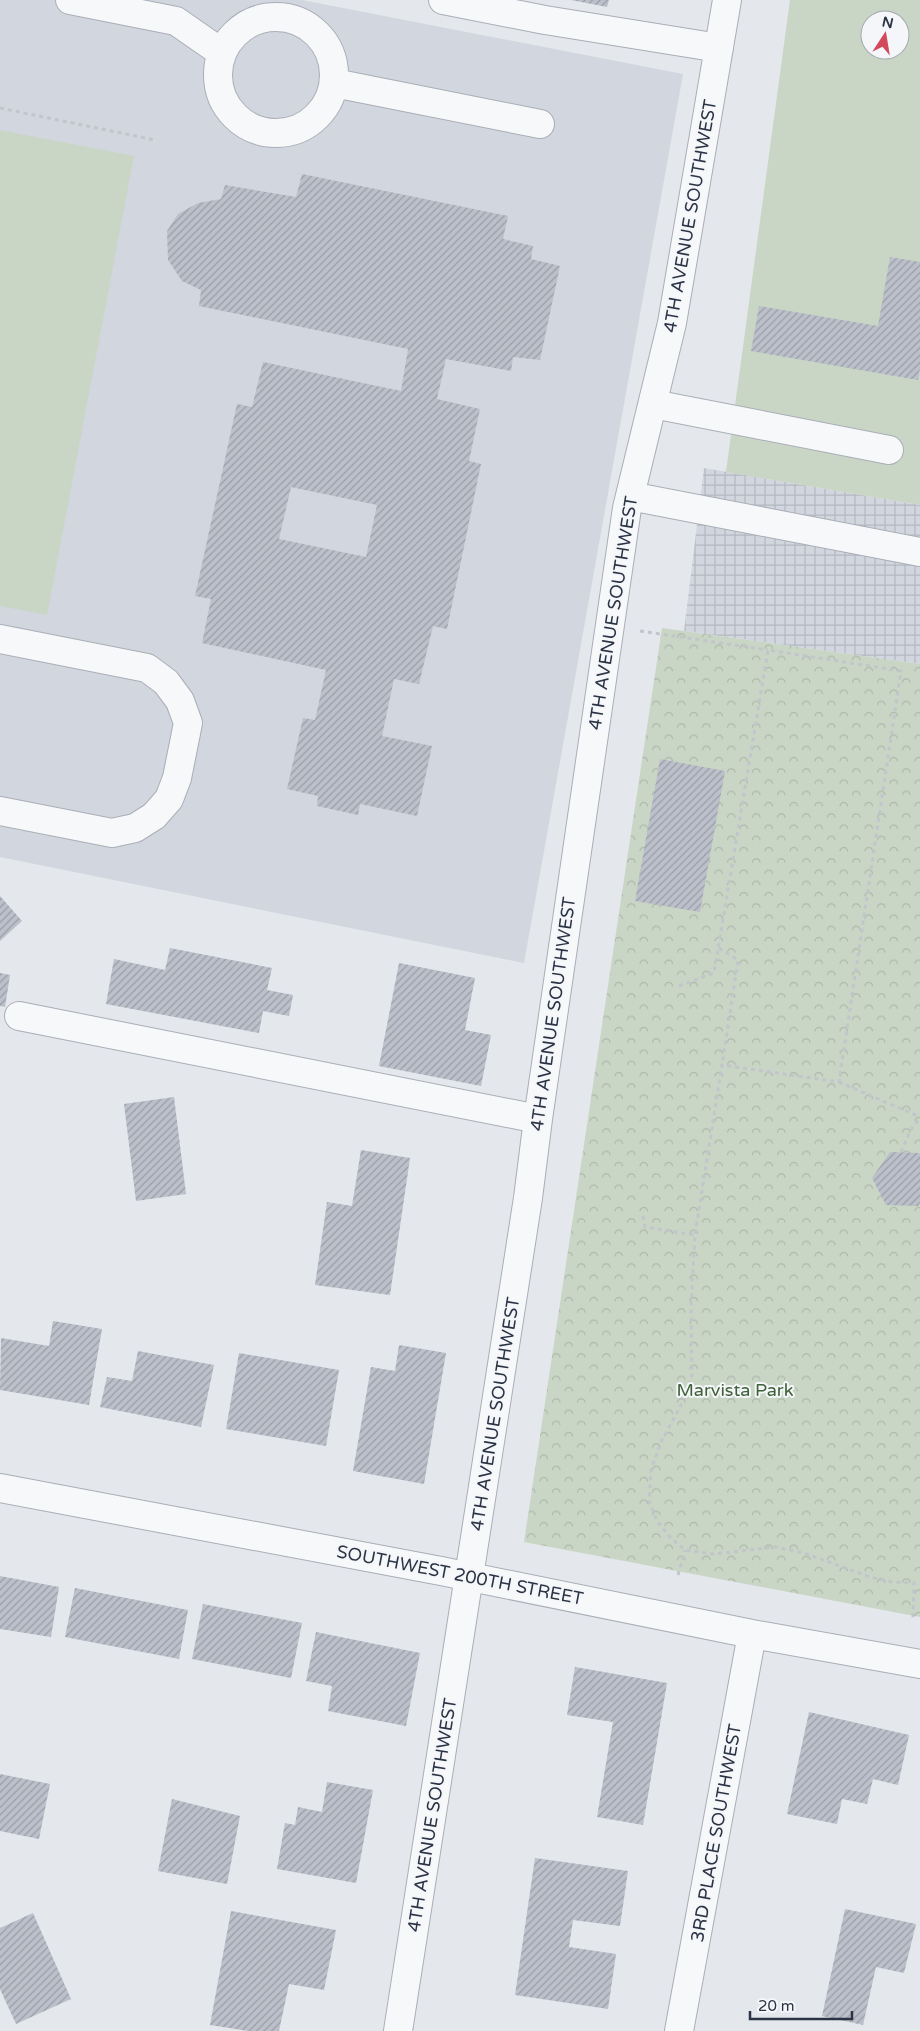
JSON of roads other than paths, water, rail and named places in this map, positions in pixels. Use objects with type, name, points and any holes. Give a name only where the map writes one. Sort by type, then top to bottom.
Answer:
[{"type":"street","points":[[70,0],[176,22],[222,53]]},
{"type":"street","points":[[443,0],[545,20],[719,48]]},
{"type":"street","name":"4TH AVENUE SOUTHWEST","points":[[398,2031],[527,1207],[538,1119],[630,496],[672,323],[727,0]]},
{"type":"street","points":[[284,17],[298,21],[312,29],[323,39],[334,67],[334,83],[330,97],[312,122],[299,129],[268,133],[241,121],[230,110],[222,97],[218,82],[218,67],[222,53],[230,39],[240,29],[261,19],[284,17]]},
{"type":"street","points":[[334,83],[540,124]]},
{"type":"street","points":[[653,404],[889,450]]},
{"type":"street","points":[[630,496],[920,552]]},
{"type":"street","points":[[0,638],[147,668],[166,682],[180,701],[188,724],[177,778],[169,799],[154,816],[135,828],[112,833],[0,811]]},
{"type":"street","points":[[19,1016],[538,1119]]},
{"type":"street","name":"SOUTHWEST 200TH STREET","points":[[0,1488],[470,1576],[752,1634],[920,1664]]},
{"type":"street","name":"3RD PLACE SOUTHWEST","points":[[679,2031],[752,1634]]},
{"type":"park label","name":"Marvista Park","points":[[735,1390]]}]
